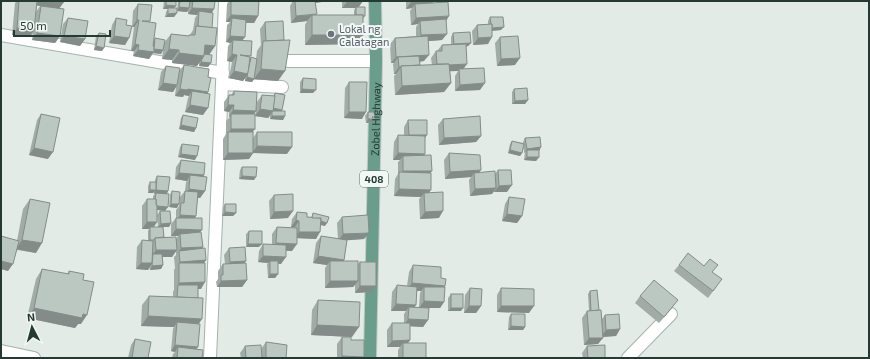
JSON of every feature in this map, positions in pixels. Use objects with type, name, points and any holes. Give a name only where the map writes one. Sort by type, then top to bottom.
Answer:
[{"type":"main road","name":"Zobel Highway","points":[[370,358],[376,61],[375,1]]},
{"type":"street","points":[[210,358],[223,79],[225,1]]},
{"type":"street","points":[[1,35],[223,79],[282,87]]},
{"type":"street","points":[[288,61],[376,61]]},
{"type":"street","points":[[628,358],[671,314]]},
{"type":"street","points":[[1,350],[34,358]]},
{"type":"building","points":[[19,1],[37,1],[34,30],[17,28]]},
{"type":"building","points":[[166,1],[176,1],[176,6],[166,5]]},
{"type":"building","points":[[180,1],[190,1],[189,8],[179,7]]},
{"type":"building","points":[[193,1],[215,1],[214,9],[192,8]]},
{"type":"building","points":[[231,1],[259,1],[258,16],[231,15]]},
{"type":"building","points":[[295,1],[315,1],[317,14],[296,16]]},
{"type":"building","points":[[448,2],[449,16],[416,18],[415,4]]},
{"type":"building","points":[[138,4],[152,5],[150,21],[142,21],[156,23],[153,46],[154,52],[138,50],[139,45],[135,44],[139,20],[137,20]]},
{"type":"building","points":[[41,6],[64,9],[60,36],[37,33]]},
{"type":"building","points":[[356,7],[365,7],[365,16],[356,15]]},
{"type":"building","points":[[168,8],[177,8],[177,13],[168,14]]},
{"type":"building","points":[[199,11],[213,13],[212,28],[198,26]]},
{"type":"building","points":[[312,15],[363,15],[363,35],[312,35]]},
{"type":"building","points":[[490,17],[503,17],[504,27],[492,28]]},
{"type":"building","points":[[68,18],[88,21],[85,39],[64,36]]},
{"type":"building","points":[[116,18],[127,20],[126,25],[132,26],[129,38],[114,36]]},
{"type":"building","points":[[232,18],[246,20],[245,37],[230,36]]},
{"type":"building","points":[[446,19],[447,34],[421,35],[420,21]]},
{"type":"building","points":[[283,21],[284,40],[266,41],[265,22]]},
{"type":"building","points":[[492,24],[492,37],[478,38],[477,25]]},
{"type":"building","points":[[196,26],[217,28],[215,46],[205,45],[204,56],[179,53],[179,50],[169,49],[171,34],[189,36],[195,35]]},
{"type":"building","points":[[470,32],[471,43],[454,44],[453,33]]},
{"type":"building","points":[[99,33],[106,34],[104,48],[96,46]]},
{"type":"building","points":[[428,36],[429,55],[396,57],[395,38]]},
{"type":"building","points":[[518,36],[520,58],[501,59],[500,37]]},
{"type":"building","points":[[155,38],[165,40],[163,50],[154,49]]},
{"type":"building","points":[[233,40],[252,41],[251,56],[240,55],[250,57],[248,74],[234,71],[237,55],[232,54]]},
{"type":"building","points":[[290,40],[285,71],[261,69],[263,41]]},
{"type":"building","points":[[466,44],[467,64],[437,64],[436,51],[442,51],[442,45]]},
{"type":"building","points":[[204,54],[212,55],[211,63],[201,62]]},
{"type":"building","points":[[419,56],[420,65],[399,67],[398,57]]},
{"type":"building","points":[[251,57],[257,59],[254,79],[247,77]]},
{"type":"building","points":[[449,64],[451,83],[402,86],[401,66]]},
{"type":"building","points":[[184,65],[209,69],[208,77],[211,78],[208,92],[180,89]]},
{"type":"building","points":[[166,66],[180,68],[177,85],[163,83]]},
{"type":"building","points":[[484,68],[485,83],[460,85],[459,69]]},
{"type":"building","points":[[303,78],[316,79],[316,90],[302,89]]},
{"type":"building","points":[[349,82],[367,82],[366,112],[349,112]]},
{"type":"building","points":[[527,88],[528,100],[515,101],[514,89]]},
{"type":"building","points":[[192,91],[210,94],[208,108],[190,105]]},
{"type":"building","points":[[234,91],[257,92],[256,111],[233,110],[234,105],[228,105],[229,95],[234,95]]},
{"type":"building","points":[[275,93],[285,95],[282,110],[273,108]]},
{"type":"building","points":[[262,95],[275,96],[273,111],[260,109]]},
{"type":"building","points":[[273,111],[285,111],[285,116],[272,116]]},
{"type":"building","points":[[368,112],[374,112],[375,119],[368,119]]},
{"type":"building","points":[[41,114],[60,118],[53,152],[34,148]]},
{"type":"building","points":[[231,114],[255,114],[255,129],[231,129]]},
{"type":"building","points":[[183,115],[198,118],[196,128],[181,125]]},
{"type":"building","points":[[480,116],[481,136],[444,138],[443,119]]},
{"type":"building","points":[[408,120],[427,120],[427,135],[409,135]]},
{"type":"building","points":[[228,132],[253,132],[253,153],[228,153]]},
{"type":"building","points":[[257,132],[292,132],[292,147],[257,146]]},
{"type":"building","points":[[398,135],[425,136],[425,154],[398,153]]},
{"type":"building","points":[[540,137],[541,147],[527,149],[525,138]]},
{"type":"building","points":[[512,141],[524,144],[522,153],[510,150]]},
{"type":"building","points":[[182,144],[199,146],[197,156],[181,154]]},
{"type":"building","points":[[527,150],[539,150],[539,157],[527,157]]},
{"type":"building","points":[[449,153],[480,155],[481,170],[450,172]]},
{"type":"building","points":[[431,155],[432,171],[403,171],[403,156]]},
{"type":"building","points":[[181,160],[205,163],[204,175],[179,173]]},
{"type":"building","points":[[242,167],[257,167],[256,177],[242,176]]},
{"type":"building","points":[[498,170],[511,170],[512,185],[499,186]]},
{"type":"building","points":[[495,171],[496,188],[475,189],[474,173]]},
{"type":"building","points":[[399,172],[431,173],[431,190],[399,189]]},
{"type":"building","points":[[190,175],[207,177],[205,191],[189,189]]},
{"type":"building","points":[[157,176],[170,177],[168,191],[156,190]]},
{"type":"building","points":[[150,182],[156,182],[156,190],[150,190]]},
{"type":"building","points":[[172,191],[180,192],[179,204],[171,204]]},
{"type":"building","points":[[185,191],[198,192],[196,216],[180,215],[181,203],[184,203]]},
{"type":"building","points":[[443,192],[443,211],[425,212],[424,193]]},
{"type":"building","points":[[156,193],[169,194],[168,207],[156,205]]},
{"type":"building","points":[[293,194],[293,211],[274,212],[274,195]]},
{"type":"building","points":[[509,197],[525,199],[522,216],[507,214]]},
{"type":"building","points":[[30,199],[50,203],[42,243],[22,240]]},
{"type":"building","points":[[147,199],[156,199],[157,222],[147,222]]},
{"type":"building","points":[[225,204],[236,204],[236,213],[225,212]]},
{"type":"building","points":[[160,211],[170,211],[171,223],[161,224]]},
{"type":"building","points":[[297,212],[307,213],[307,217],[321,218],[320,232],[299,232],[299,221],[296,220]]},
{"type":"building","points":[[313,213],[329,217],[327,223],[321,221],[321,218],[312,218]]},
{"type":"building","points":[[368,215],[369,233],[343,234],[342,217]]},
{"type":"building","points":[[176,218],[202,218],[202,230],[176,229]]},
{"type":"building","points":[[150,227],[163,227],[164,237],[150,240]]},
{"type":"building","points":[[277,227],[297,228],[297,244],[276,243]]},
{"type":"building","points":[[249,231],[262,231],[262,244],[248,244]]},
{"type":"building","points":[[201,232],[203,247],[181,248],[180,234]]},
{"type":"building","points":[[1,236],[19,241],[13,264],[1,261]]},
{"type":"building","points":[[321,236],[347,240],[344,260],[318,256]]},
{"type":"building","points":[[176,237],[177,250],[156,250],[155,238]]},
{"type":"building","points":[[142,240],[153,241],[152,263],[141,263]]},
{"type":"building","points":[[263,244],[286,245],[286,257],[263,256]]},
{"type":"building","points":[[245,247],[246,261],[230,262],[229,248]]},
{"type":"building","points":[[205,248],[206,260],[180,262],[179,251]]},
{"type":"building","points":[[688,253],[704,266],[710,259],[718,265],[712,272],[722,279],[713,291],[679,265]]},
{"type":"building","points":[[153,254],[162,254],[163,265],[152,266]]},
{"type":"building","points":[[270,261],[278,261],[278,274],[270,274]]},
{"type":"building","points":[[330,261],[358,261],[358,281],[330,281]]},
{"type":"building","points":[[360,262],[376,262],[376,286],[360,286]]},
{"type":"building","points":[[179,263],[205,263],[205,282],[179,283]]},
{"type":"building","points":[[246,263],[247,280],[221,281],[221,275],[223,275],[223,264]]},
{"type":"building","points":[[413,265],[441,267],[441,278],[446,279],[445,286],[412,283]]},
{"type":"building","points":[[42,269],[69,274],[69,271],[84,274],[83,280],[94,282],[87,315],[83,314],[82,318],[34,308]]},
{"type":"building","points":[[654,280],[678,300],[664,317],[640,296]]},
{"type":"building","points":[[178,285],[198,285],[198,298],[177,297]]},
{"type":"building","points":[[397,285],[417,287],[416,305],[396,304]]},
{"type":"building","points":[[424,287],[445,287],[444,302],[424,301]]},
{"type":"building","points":[[470,288],[482,289],[481,306],[469,306]]},
{"type":"building","points":[[501,288],[534,289],[534,306],[501,306]]},
{"type":"building","points":[[597,290],[599,310],[591,311],[590,291]]},
{"type":"building","points":[[451,294],[463,294],[463,308],[451,308]]},
{"type":"building","points":[[149,296],[203,298],[202,319],[148,316]]},
{"type":"building","points":[[318,300],[360,302],[359,327],[317,325]]},
{"type":"building","points":[[409,307],[429,308],[428,320],[408,319]]},
{"type":"building","points":[[601,310],[603,338],[589,338],[587,311]]},
{"type":"building","points":[[511,314],[525,314],[525,327],[511,326]]},
{"type":"building","points":[[619,314],[620,329],[606,330],[605,315]]},
{"type":"building","points":[[177,322],[200,324],[198,347],[175,345]]},
{"type":"building","points":[[392,323],[410,323],[410,340],[392,341]]},
{"type":"building","points":[[342,337],[351,337],[351,340],[364,340],[364,357],[342,356]]},
{"type":"building","points":[[135,339],[151,342],[148,358],[132,358]]},
{"type":"building","points":[[266,342],[287,345],[286,358],[266,358]]},
{"type":"building","points":[[403,343],[426,343],[426,358],[403,358]]},
{"type":"building","points":[[261,345],[262,358],[246,358],[245,346]]},
{"type":"building","points":[[605,345],[605,358],[588,358],[587,346]]},
{"type":"building","points":[[178,347],[203,350],[202,358],[177,358]]},
{"type":"place","name":"Lokal ng Calatagan","points":[[331,34]]}]
